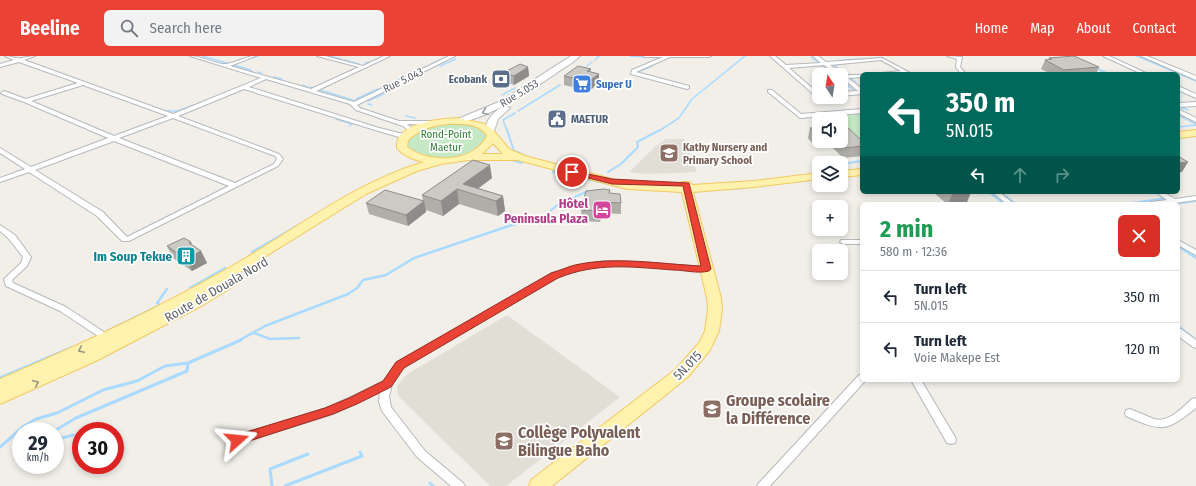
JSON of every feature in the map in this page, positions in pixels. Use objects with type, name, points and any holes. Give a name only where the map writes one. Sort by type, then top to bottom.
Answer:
[{"type":"main road","name":"Rue 5.053","points":[[457,121],[492,110],[545,78],[576,56]]},
{"type":"main road","name":"Rue 5.053","points":[[491,134],[491,123],[494,117],[583,56]]},
{"type":"main road","points":[[371,186],[394,169],[399,162],[403,139],[410,133],[435,123],[457,121],[478,124],[491,134],[505,151],[521,158],[627,186],[686,186],[767,182],[812,177]]},
{"type":"main road","points":[[1180,135],[1196,133]]},
{"type":"main road","points":[[458,160],[484,150],[490,143],[491,134]]},
{"type":"main road","points":[[402,148],[407,154],[415,158],[440,161],[494,156],[521,158]]},
{"type":"main road","points":[[371,186],[396,174],[440,161]]},
{"type":"main road","name":"Route de Douala Nord","points":[[0,398],[91,357],[198,302],[391,183],[424,165]]},
{"type":"main road","points":[[848,173],[860,172]]},
{"type":"main road","name":"Route de Douala Nord","points":[[0,386],[106,338],[204,288],[371,186]]},
{"type":"main road","name":"5N.015","points":[[538,486],[682,373],[699,354],[709,337],[715,320],[714,298],[686,186]]},
{"type":"street","points":[[0,150],[100,214],[125,239],[129,239],[236,186],[276,165],[280,159],[279,157],[173,116],[7,56]]},
{"type":"street","points":[[0,66],[33,56]]},
{"type":"street","points":[[192,56],[313,90],[354,104],[358,109],[399,122],[435,123]]},
{"type":"street","points":[[225,66],[254,56]]},
{"type":"street","points":[[321,56],[363,67]]},
{"type":"street","points":[[313,90],[388,56]]},
{"type":"street","name":"Rue 5.043","points":[[354,104],[453,56]]},
{"type":"street","points":[[645,56],[709,56]]},
{"type":"street","points":[[772,56],[812,91]]},
{"type":"street","points":[[815,56],[831,68]]},
{"type":"street","points":[[949,56],[960,58],[958,67],[962,72]]},
{"type":"street","points":[[1061,56],[1068,58]]},
{"type":"street","points":[[1105,56],[1141,72]]},
{"type":"street","points":[[1143,56],[1196,78]]},
{"type":"street","points":[[668,57],[632,73],[687,88]]},
{"type":"street","points":[[785,68],[882,59],[906,72]]},
{"type":"street","points":[[848,76],[860,76]]},
{"type":"street","points":[[0,180],[115,139],[267,77]]},
{"type":"street","points":[[848,80],[860,90]]},
{"type":"street","points":[[26,101],[81,84]]},
{"type":"street","points":[[244,87],[377,129],[399,135],[410,133]]},
{"type":"street","points":[[1180,89],[1196,96]]},
{"type":"street","points":[[770,91],[800,116],[860,111]]},
{"type":"street","points":[[848,93],[860,91]]},
{"type":"street","points":[[4,93],[115,139],[236,186]]},
{"type":"street","points":[[1180,105],[1196,104]]},
{"type":"street","points":[[1180,112],[1196,120]]},
{"type":"street","points":[[399,122],[410,133]]},
{"type":"street","points":[[998,194],[1008,202]]},
{"type":"street","points":[[1162,194],[1174,201]]},
{"type":"street","points":[[1166,202],[1196,198]]},
{"type":"street","points":[[0,228],[12,237],[27,257],[24,264],[8,279],[9,284],[63,309],[106,338]]},
{"type":"street","points":[[844,242],[860,242]]},
{"type":"street","points":[[1180,243],[1195,252]]},
{"type":"street","points":[[459,486],[421,454],[386,408],[384,402],[387,384],[400,365],[555,276],[575,268],[597,264],[618,264],[706,269]]},
{"type":"street","points":[[1180,333],[1196,345]]},
{"type":"street","points":[[763,486],[860,380]]},
{"type":"street","points":[[917,382],[952,440]]},
{"type":"street","points":[[237,440],[329,411],[387,384]]},
{"type":"street","points":[[1130,413],[1155,424],[1163,425],[1170,423],[1196,402]]},
{"type":"shaded area","name":"Kathy Nursery and Primary School","points":[[666,139],[684,139],[697,172],[647,174],[629,172],[656,146]]},
{"type":"shaded area","name":"Collège Polyvalent Bilingue Baho","points":[[507,315],[620,397],[506,486],[490,486],[398,396],[397,386],[406,375]]},
{"type":"green space","points":[[860,113],[860,144],[848,132],[848,114]]},
{"type":"green space","name":"Rond-Point Maetur","points":[[442,123],[467,124],[478,128],[486,136],[485,141],[466,153],[447,159],[427,157],[407,148],[410,137],[414,133]]},
{"type":"building","points":[[1074,56],[1099,67],[1064,70],[1045,60],[1052,59],[1049,58]]},
{"type":"building","points":[[520,64],[528,67],[514,76],[503,73]]},
{"type":"building","points":[[578,66],[591,69],[587,71],[599,74],[589,81],[564,76]]},
{"type":"building","points":[[848,128],[860,139],[860,146],[848,148]]},
{"type":"building","points":[[1180,157],[1188,162],[1180,163]]},
{"type":"building","points":[[473,160],[490,165],[463,184],[503,196],[496,201],[457,189],[441,201],[422,195]]},
{"type":"building","points":[[604,189],[610,190],[609,193],[620,194],[621,203],[601,202],[600,211],[581,210],[586,191]]},
{"type":"building","points":[[385,190],[424,201],[406,215],[366,203]]},
{"type":"building","points":[[184,238],[201,251],[186,259],[167,246]]},
{"type":"waterway","points":[[202,56],[251,70]]},
{"type":"waterway","points":[[237,63],[258,56]]},
{"type":"waterway","points":[[329,56],[341,59]]},
{"type":"waterway","points":[[595,60],[599,56]]},
{"type":"waterway","points":[[630,56],[663,58]]},
{"type":"waterway","points":[[659,131],[679,118],[692,99],[745,56]]},
{"type":"waterway","points":[[1137,56],[1175,72]]},
{"type":"waterway","points":[[811,57],[820,64]]},
{"type":"waterway","points":[[431,64],[445,58]]},
{"type":"waterway","points":[[867,59],[879,58]]},
{"type":"waterway","points":[[440,66],[456,59]]},
{"type":"waterway","points":[[844,60],[864,59]]},
{"type":"waterway","points":[[344,60],[359,64]]},
{"type":"waterway","points":[[837,61],[842,61]]},
{"type":"waterway","points":[[365,63],[369,62]]},
{"type":"waterway","points":[[587,66],[592,62]]},
{"type":"waterway","points":[[822,65],[826,68]]},
{"type":"waterway","points":[[834,65],[838,68]]},
{"type":"waterway","points":[[422,69],[426,66]]},
{"type":"waterway","points":[[638,75],[637,72],[652,66]]},
{"type":"waterway","points":[[1096,68],[1105,72]]},
{"type":"waterway","points":[[1180,74],[1196,81]]},
{"type":"waterway","points":[[274,77],[282,79]]},
{"type":"waterway","points":[[393,82],[403,77]]},
{"type":"waterway","points":[[851,78],[856,82]]},
{"type":"waterway","points":[[382,87],[392,83]]},
{"type":"waterway","points":[[303,85],[307,87]]},
{"type":"waterway","points":[[518,111],[560,85]]},
{"type":"waterway","points":[[848,86],[856,92]]},
{"type":"waterway","points":[[310,87],[353,100]]},
{"type":"waterway","points":[[502,95],[515,88]]},
{"type":"waterway","points":[[356,99],[378,89]]},
{"type":"waterway","points":[[368,101],[388,92]]},
{"type":"waterway","points":[[368,104],[372,105]]},
{"type":"waterway","points":[[165,111],[178,111],[194,105]]},
{"type":"waterway","points":[[1180,107],[1188,110]]},
{"type":"waterway","points":[[507,131],[503,120],[515,113]]},
{"type":"waterway","points":[[406,116],[415,118]]},
{"type":"waterway","points":[[1180,116],[1196,124]]},
{"type":"waterway","points":[[336,119],[352,124],[349,126]]},
{"type":"waterway","points":[[1180,127],[1196,125]]},
{"type":"waterway","points":[[507,130],[514,151],[520,153]]},
{"type":"waterway","points":[[608,172],[621,164],[638,147],[637,142],[660,130]]},
{"type":"waterway","points":[[1180,138],[1196,136]]},
{"type":"waterway","points":[[512,160],[522,163]]},
{"type":"waterway","points":[[848,163],[860,161]]},
{"type":"waterway","points":[[553,172],[609,184]]},
{"type":"waterway","points":[[784,183],[812,180]]},
{"type":"waterway","points":[[726,189],[745,188]]},
{"type":"waterway","points":[[513,225],[546,215],[556,206],[588,191]]},
{"type":"waterway","points":[[992,194],[1002,202]]},
{"type":"waterway","points":[[1003,194],[1013,202]]},
{"type":"waterway","points":[[1139,202],[1167,198]]},
{"type":"waterway","points":[[1180,203],[1196,201]]},
{"type":"waterway","points":[[238,341],[265,326],[348,294],[357,288],[363,280],[386,275],[414,258],[515,224]]},
{"type":"waterway","points":[[252,252],[299,225]]},
{"type":"waterway","points":[[1180,247],[1196,258]]},
{"type":"waterway","points":[[190,288],[225,268]]},
{"type":"waterway","points":[[107,331],[160,305],[157,303],[167,289]]},
{"type":"waterway","points":[[1180,328],[1196,340]]},
{"type":"waterway","points":[[254,333],[270,339],[299,338]]},
{"type":"waterway","points":[[188,363],[241,340]]},
{"type":"waterway","points":[[0,378],[71,348]]},
{"type":"waterway","points":[[0,447],[23,427],[36,419],[57,413],[103,390],[137,381],[165,366],[188,363]]},
{"type":"waterway","points":[[64,425],[76,418],[187,371],[188,363]]},
{"type":"waterway","points":[[64,438],[72,435]]},
{"type":"waterway","points":[[285,486],[362,456],[360,452]]},
{"type":"waterway","points":[[272,486],[270,469],[308,454]]},
{"type":"waterway","points":[[430,483],[433,486]]},
{"type":"place","name":"Ecobank","points":[[501,79]]},
{"type":"place","name":"Super U","points":[[582,84]]},
{"type":"place","name":"MAETUR","points":[[557,119]]},
{"type":"place","name":"Kathy Nursery and Primary School","points":[[669,153]]},
{"type":"place","name":"Hôtel Peninsula Plaza","points":[[602,210]]},
{"type":"place","name":"Im Soup Tekue","points":[[186,256]]},
{"type":"place","name":"Groupe scolaire la Différence","points":[[712,409]]},
{"type":"place","name":"Collège Polyvalent Bilingue Baho","points":[[504,441]]},
{"type":"route","points":[[237,440],[329,411],[387,384],[392,374],[400,365],[555,276],[575,268],[597,264],[618,264],[706,269],[686,184],[612,182],[572,172]]}]
